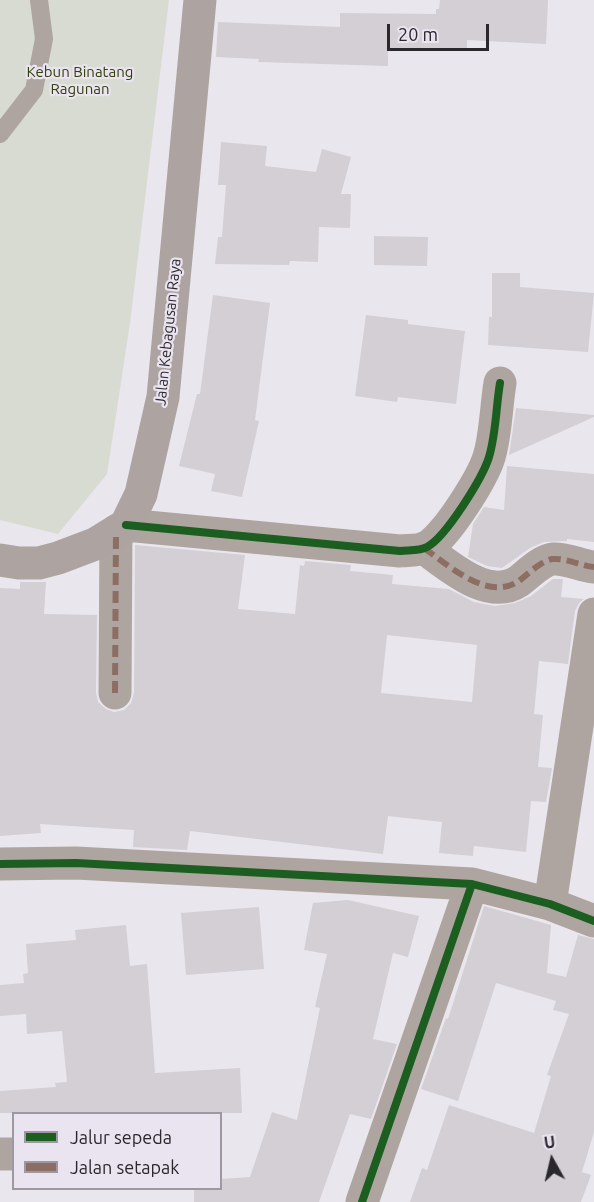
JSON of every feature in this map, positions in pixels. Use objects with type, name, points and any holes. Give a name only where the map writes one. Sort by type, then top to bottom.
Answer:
[{"type":"main road","name":"Jalan Kebagusan Raya","points":[[121,528],[141,494],[163,397],[200,0]]},
{"type":"main road","points":[[0,560],[19,563],[49,560],[95,544],[121,528]]},
{"type":"street","points":[[115,693],[121,528],[400,551],[424,548],[435,541],[450,523],[483,471],[489,456],[500,383]]},
{"type":"street","points":[[424,548],[471,581],[497,587],[515,583],[550,559],[594,567]]},
{"type":"street","points":[[550,904],[594,614]]},
{"type":"street","points":[[0,864],[76,862],[472,884],[550,904],[594,921]]},
{"type":"street","points":[[362,1202],[472,884]]},
{"type":"lane","points":[[0,134],[34,90],[44,39],[39,0]]},
{"type":"green space","name":"Kebun Binatang Ragunan","points":[[0,0],[169,0],[130,323],[107,474],[58,534],[0,520]]},
{"type":"building","points":[[440,0],[548,0],[546,44],[467,40],[467,48],[388,49],[388,66],[258,62],[259,59],[216,57],[218,22],[340,27],[340,13],[436,14]]},
{"type":"building","points":[[221,142],[267,146],[265,166],[316,172],[322,149],[351,157],[341,194],[351,194],[350,228],[319,227],[318,262],[290,261],[289,265],[215,264],[218,237],[222,237],[226,185],[218,185]]},
{"type":"building","points":[[374,236],[428,237],[427,266],[374,265]]},
{"type":"building","points":[[492,273],[520,273],[520,287],[594,293],[588,352],[488,345],[489,317],[492,317]]},
{"type":"building","points":[[213,295],[270,303],[255,420],[259,421],[242,497],[211,491],[215,474],[179,466],[197,394],[200,394]]},
{"type":"building","points":[[366,315],[408,320],[408,324],[465,331],[456,404],[398,397],[397,402],[355,396]]},
{"type":"building","points":[[516,408],[594,415],[594,417],[509,455]]},
{"type":"building","points":[[507,466],[594,474],[594,542],[567,539],[567,541],[544,542],[530,548],[502,568],[487,566],[468,557],[473,524],[484,507],[504,510]]},
{"type":"building","points":[[135,545],[245,555],[238,609],[295,614],[300,565],[304,566],[305,561],[351,565],[350,571],[393,575],[392,584],[449,589],[474,602],[495,606],[515,603],[531,596],[553,579],[563,579],[561,597],[584,599],[575,611],[568,664],[539,661],[534,714],[543,715],[538,767],[552,768],[546,802],[531,801],[526,852],[474,846],[473,856],[439,853],[442,822],[388,816],[383,854],[190,831],[187,850],[133,847],[134,830],[40,824],[41,833],[0,836],[0,588],[20,589],[20,582],[46,582],[44,614],[97,615],[96,693],[98,702],[114,712],[124,710],[131,703],[134,693]],"holes":[[[387,635],[477,645],[472,702],[381,693]]]},
{"type":"building","points":[[348,900],[419,916],[408,957],[393,953],[373,1039],[397,1044],[371,1119],[350,1114],[319,1202],[194,1202],[194,1190],[222,1190],[222,1179],[250,1177],[272,1112],[297,1120],[320,1008],[315,1007],[327,954],[304,950],[313,903]]},
{"type":"building","points":[[484,906],[551,925],[547,973],[566,977],[578,935],[594,939],[594,1132],[582,1172],[591,1175],[581,1202],[410,1202],[422,1168],[427,1170],[449,1105],[534,1133],[551,1076],[547,1075],[569,1014],[553,1010],[556,1001],[496,983],[458,1101],[421,1089],[446,1018],[448,1019]]},
{"type":"building","points":[[259,907],[264,969],[186,975],[181,913]]},
{"type":"building","points":[[126,925],[130,966],[147,964],[155,1073],[240,1068],[242,1113],[0,1113],[0,1091],[56,1087],[55,1083],[67,1082],[62,1031],[27,1034],[26,1014],[0,1016],[0,985],[24,983],[23,974],[28,973],[26,944],[76,940],[75,930]]},
{"type":"marked path","points":[[115,693],[116,531]]},
{"type":"marked path","points":[[424,548],[469,579],[494,587],[507,586],[519,581],[540,565],[553,559],[594,567]]},
{"type":"cycle path","points":[[126,525],[400,551],[427,547],[444,532],[472,492],[485,466],[493,439],[500,383]]},
{"type":"cycle path","points":[[0,864],[76,863],[472,884],[550,904],[594,921]]},
{"type":"cycle path","points":[[362,1202],[472,884]]}]
